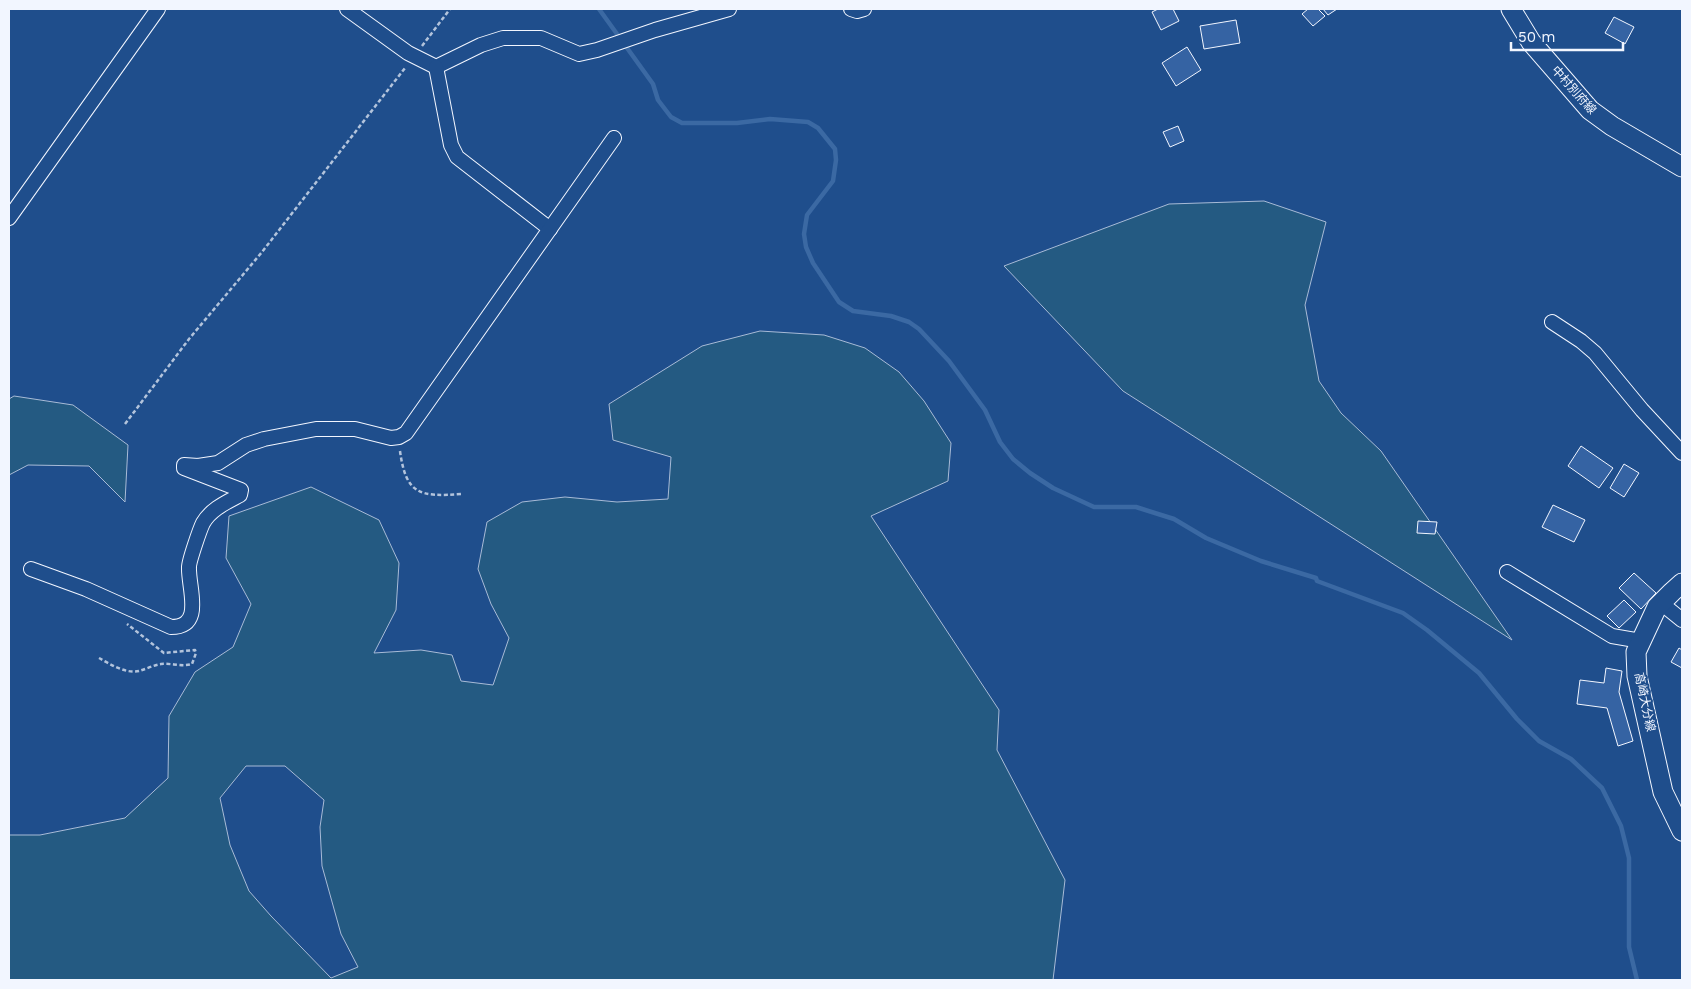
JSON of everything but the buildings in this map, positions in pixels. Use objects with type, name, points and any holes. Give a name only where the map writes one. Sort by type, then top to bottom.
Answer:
[{"type":"main road","name":"中村別府線","points":[[1511,9],[1531,42],[1590,110],[1612,126],[1682,167]]},
{"type":"main road","name":"高崎大分線","points":[[1682,584],[1657,607],[1636,652],[1638,676],[1663,792],[1682,831]]},
{"type":"street","points":[[9,218],[158,9]]},
{"type":"street","points":[[347,9],[414,56],[436,67]]},
{"type":"street","points":[[436,67],[481,45],[503,38],[541,38],[579,54],[729,9]]},
{"type":"street","points":[[851,9],[864,9]]},
{"type":"street","points":[[436,67],[451,145],[457,157],[550,229]]},
{"type":"street","points":[[31,569],[86,589],[171,628],[187,624],[192,614],[193,604],[189,566],[203,523],[214,510],[240,495],[241,490],[184,468],[184,465],[198,466],[218,463],[246,445],[264,439],[316,429],[355,429],[392,438],[406,433],[614,138]]},
{"type":"street","points":[[1552,322],[1581,341],[1595,353],[1642,410],[1682,453]]},
{"type":"street","points":[[1507,572],[1612,636],[1641,641]]},
{"type":"street","points":[[1661,603],[1682,620]]},
{"type":"path","points":[[125,424],[189,339],[262,252],[450,9]]},
{"type":"path","points":[[406,433],[400,450],[402,467],[408,483],[421,494],[440,496],[461,494]]},
{"type":"path","points":[[99,658],[124,670],[137,672],[161,664],[188,666],[192,664],[196,653],[195,650],[164,653],[124,621]]},
{"type":"shaded area","points":[[1264,201],[1326,222],[1305,305],[1319,381],[1341,413],[1381,451],[1512,640],[1123,391],[1004,266],[1169,204]]},
{"type":"shaded area","points":[[760,331],[824,335],[865,348],[899,372],[924,401],[951,443],[948,481],[871,516],[999,710],[997,750],[1065,880],[1053,980],[9,980],[9,835],[40,835],[125,818],[168,778],[169,716],[195,672],[233,647],[251,604],[226,558],[229,516],[311,487],[379,520],[399,563],[396,610],[374,653],[421,650],[452,655],[461,681],[493,685],[509,638],[491,604],[478,569],[487,522],[522,502],[565,497],[617,502],[668,499],[671,457],[613,440],[609,404],[702,346]],"holes":[[[246,766],[285,766],[324,800],[320,827],[322,866],[341,934],[358,967],[331,978],[249,891],[230,845],[220,798]]]},
{"type":"shaded area","points":[[14,396],[73,405],[128,445],[125,502],[89,466],[28,465],[9,475],[9,399]]},
{"type":"waterway","points":[[599,9],[653,84],[658,100],[671,117],[682,123],[737,123],[770,119],[808,122],[818,128],[835,149],[836,160],[833,181],[807,215],[804,234],[806,247],[813,263],[839,302],[853,311],[891,316],[909,322],[919,329],[949,361],[985,410],[1000,442],[1013,459],[1030,473],[1053,488],[1094,507],[1136,507],[1174,519],[1206,538],[1261,561],[1316,578],[1317,581],[1403,613],[1427,630],[1479,673],[1517,719],[1539,741],[1571,759],[1602,788],[1621,826],[1629,858],[1629,947],[1637,980]]}]
